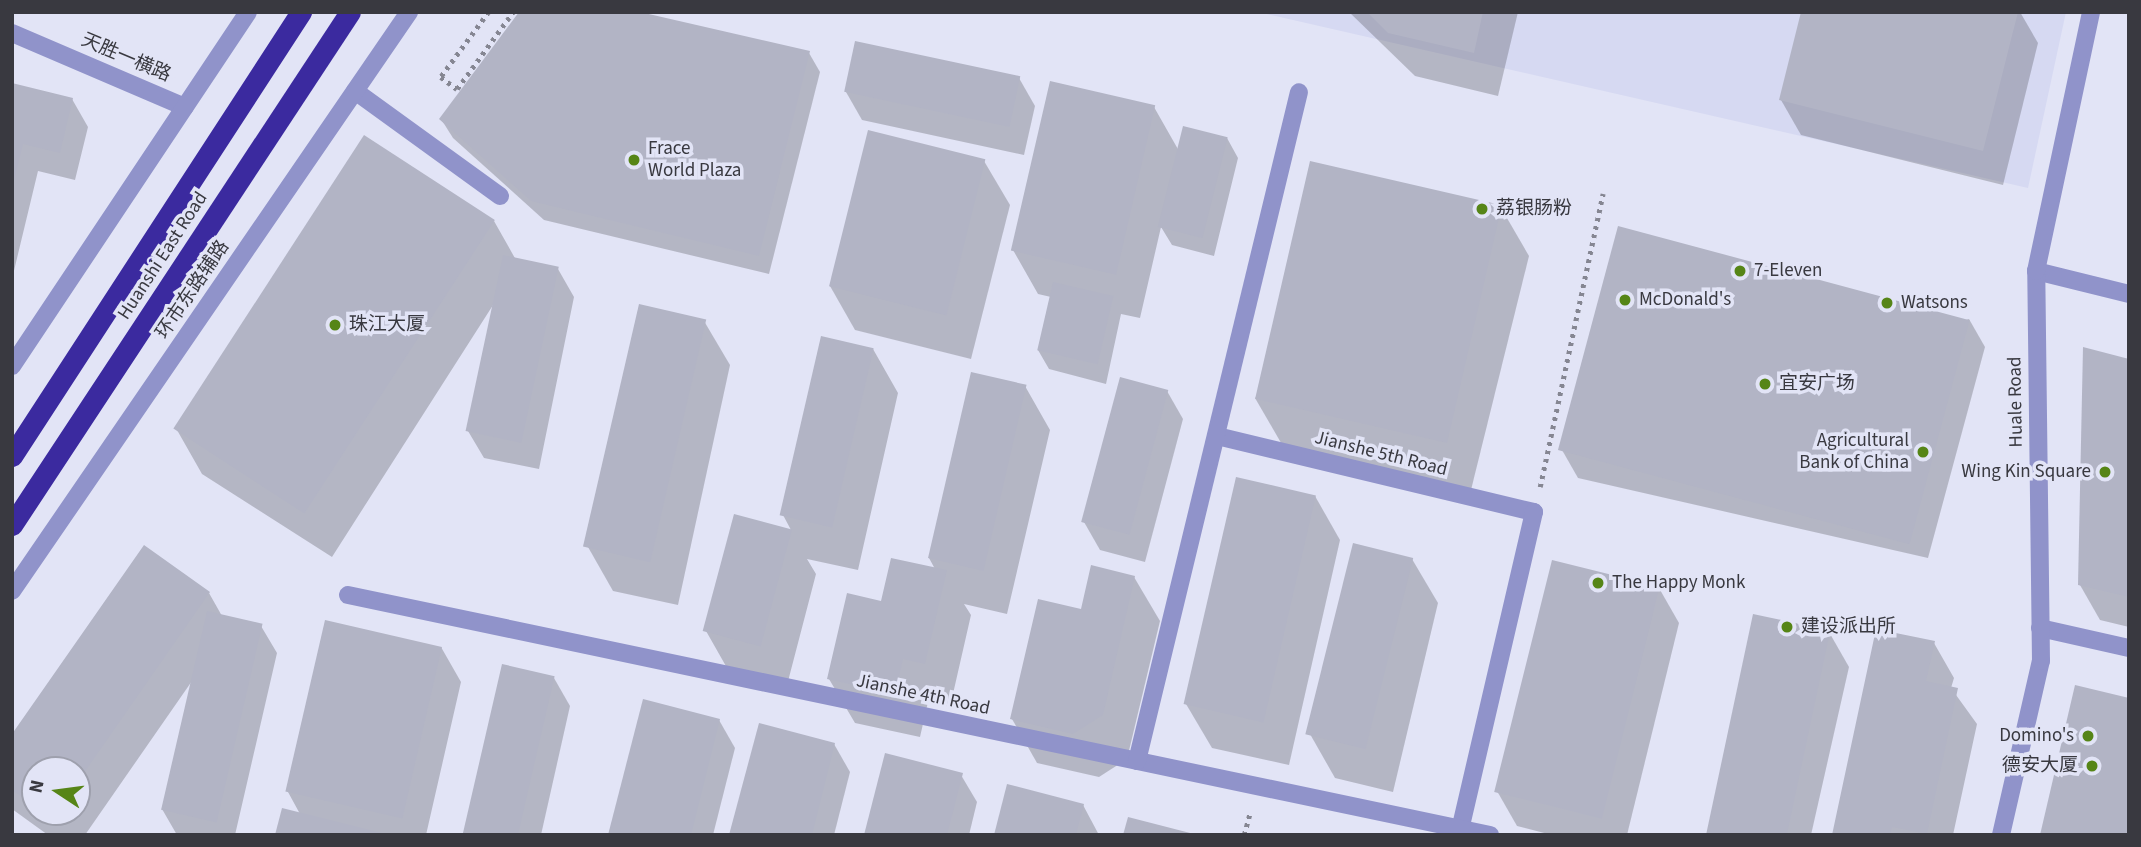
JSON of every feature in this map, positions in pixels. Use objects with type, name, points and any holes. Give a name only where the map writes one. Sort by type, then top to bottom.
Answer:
[{"type":"highway","name":"Huanshi East Road","points":[[12,456],[301,12]]},
{"type":"highway","name":"Huanshi East Road","points":[[12,524],[350,12]]},
{"type":"street","points":[[12,366],[248,12]]},
{"type":"street","name":"环市东路辅路","points":[[12,591],[409,12]]},
{"type":"street","name":"Huale Road","points":[[2001,835],[2041,662],[2036,271],[2091,12]]},
{"type":"street","name":"天胜一横路","points":[[12,33],[185,107]]},
{"type":"street","points":[[355,91],[500,197]]},
{"type":"street","points":[[1137,761],[1299,92]]},
{"type":"street","points":[[2036,271],[2129,294]]},
{"type":"street","name":"Jianshe 5th Road","points":[[1217,436],[1534,512]]},
{"type":"street","points":[[1460,829],[1534,512]]},
{"type":"street","name":"Jianshe 4th Road","points":[[348,595],[1490,835]]},
{"type":"street","points":[[2040,628],[2129,648]]},
{"type":"path","points":[[489,12],[441,77],[457,89],[509,22],[513,12]]},
{"type":"path","points":[[1534,512],[1603,194]]},
{"type":"shaded area","points":[[1258,12],[2066,12],[2028,188]]},
{"type":"building","name":"Frace World Plaza","points":[[519,12],[640,12],[810,51],[759,256],[531,201],[439,119]]},
{"type":"building","points":[[1367,12],[1483,12],[1474,53],[1388,33]]},
{"type":"building","points":[[1801,12],[2018,12],[1983,151],[1779,100]]},
{"type":"building","points":[[855,41],[1020,76],[1009,127],[844,92]]},
{"type":"building","points":[[1050,81],[1155,105],[1116,275],[1011,251]]},
{"type":"building","points":[[12,83],[73,98],[60,153],[23,144],[13,184]]},
{"type":"building","points":[[1183,126],[1228,137],[1202,238],[1158,227]]},
{"type":"building","points":[[868,130],[985,159],[946,315],[829,286]]},
{"type":"building","name":"珠江大厦","points":[[364,135],[495,220],[304,513],[173,429]]},
{"type":"building","points":[[1310,161],[1502,205],[1447,443],[1255,399]]},
{"type":"building","name":"宜安广场","points":[[1618,226],[1970,320],[1910,544],[1558,450]]},
{"type":"building","points":[[503,255],[559,267],[521,443],[466,431]]},
{"type":"building","points":[[1053,282],[1113,296],[1098,364],[1037,350]]},
{"type":"building","points":[[639,304],[706,320],[650,562],[583,547]]},
{"type":"building","points":[[821,336],[874,348],[832,527],[780,515]]},
{"type":"building","name":"Wing Kin Square","points":[[2083,347],[2129,359],[2129,597],[2078,585]]},
{"type":"building","points":[[971,372],[1027,385],[984,571],[928,558]]},
{"type":"building","points":[[1120,377],[1168,390],[1129,535],[1081,522]]},
{"type":"building","points":[[1236,477],[1316,495],[1263,722],[1184,704]]},
{"type":"building","points":[[734,514],[792,530],[761,646],[703,631]]},
{"type":"building","points":[[1353,543],[1413,558],[1365,749],[1305,734]]},
{"type":"building","points":[[144,545],[210,592],[91,763],[91,756],[21,756],[21,796],[12,790],[12,734]]},
{"type":"building","points":[[891,558],[947,570],[925,664],[903,659],[895,694],[827,679],[847,593],[881,601]]},
{"type":"building","points":[[1552,560],[1660,587],[1602,819],[1494,792]]},
{"type":"building","points":[[1091,565],[1135,576],[1103,715],[1073,734],[1010,719],[1038,599],[1081,609]]},
{"type":"building","points":[[207,611],[263,624],[217,823],[161,810]]},
{"type":"building","points":[[1753,614],[1830,630],[1787,835],[1706,835]]},
{"type":"building","points":[[325,620],[442,647],[402,818],[285,791]]},
{"type":"building","points":[[1876,629],[1935,641],[1926,681],[1958,688],[1927,834],[1892,827],[1890,835],[1832,835]]},
{"type":"building","points":[[502,664],[555,676],[518,835],[463,835]]},
{"type":"building","name":"德安大厦","points":[[2075,685],[2129,698],[2129,835],[2040,835]]},
{"type":"building","points":[[643,699],[720,719],[691,835],[608,835]]},
{"type":"building","points":[[759,723],[835,743],[812,835],[729,835]]},
{"type":"building","points":[[885,753],[963,773],[947,835],[864,835]]},
{"type":"building","points":[[1007,784],[1084,804],[1076,835],[994,835]]},
{"type":"building","points":[[282,808],[386,834],[386,835],[275,835]]},
{"type":"building","points":[[1128,817],[1194,834],[1194,835],[1123,835]]},
{"type":"place","name":"Frace World Plaza","points":[[634,160]]},
{"type":"place","name":"荔银肠粉","points":[[1482,209]]},
{"type":"place","name":"7-Eleven","points":[[1740,271]]},
{"type":"place","name":"McDonald's","points":[[1625,300]]},
{"type":"place","name":"Watsons","points":[[1887,303]]},
{"type":"place","name":"珠江大厦","points":[[335,325]]},
{"type":"place","name":"宜安广场","points":[[1765,384]]},
{"type":"place","name":"Agricultural Bank of China","points":[[1923,452]]},
{"type":"place","name":"Wing Kin Square","points":[[2105,472]]},
{"type":"place","name":"The Happy Monk","points":[[1598,583]]},
{"type":"place","name":"建设派出所","points":[[1787,627]]},
{"type":"place","name":"Domino's","points":[[2088,736]]},
{"type":"place","name":"德安大厦","points":[[2092,766]]}]
